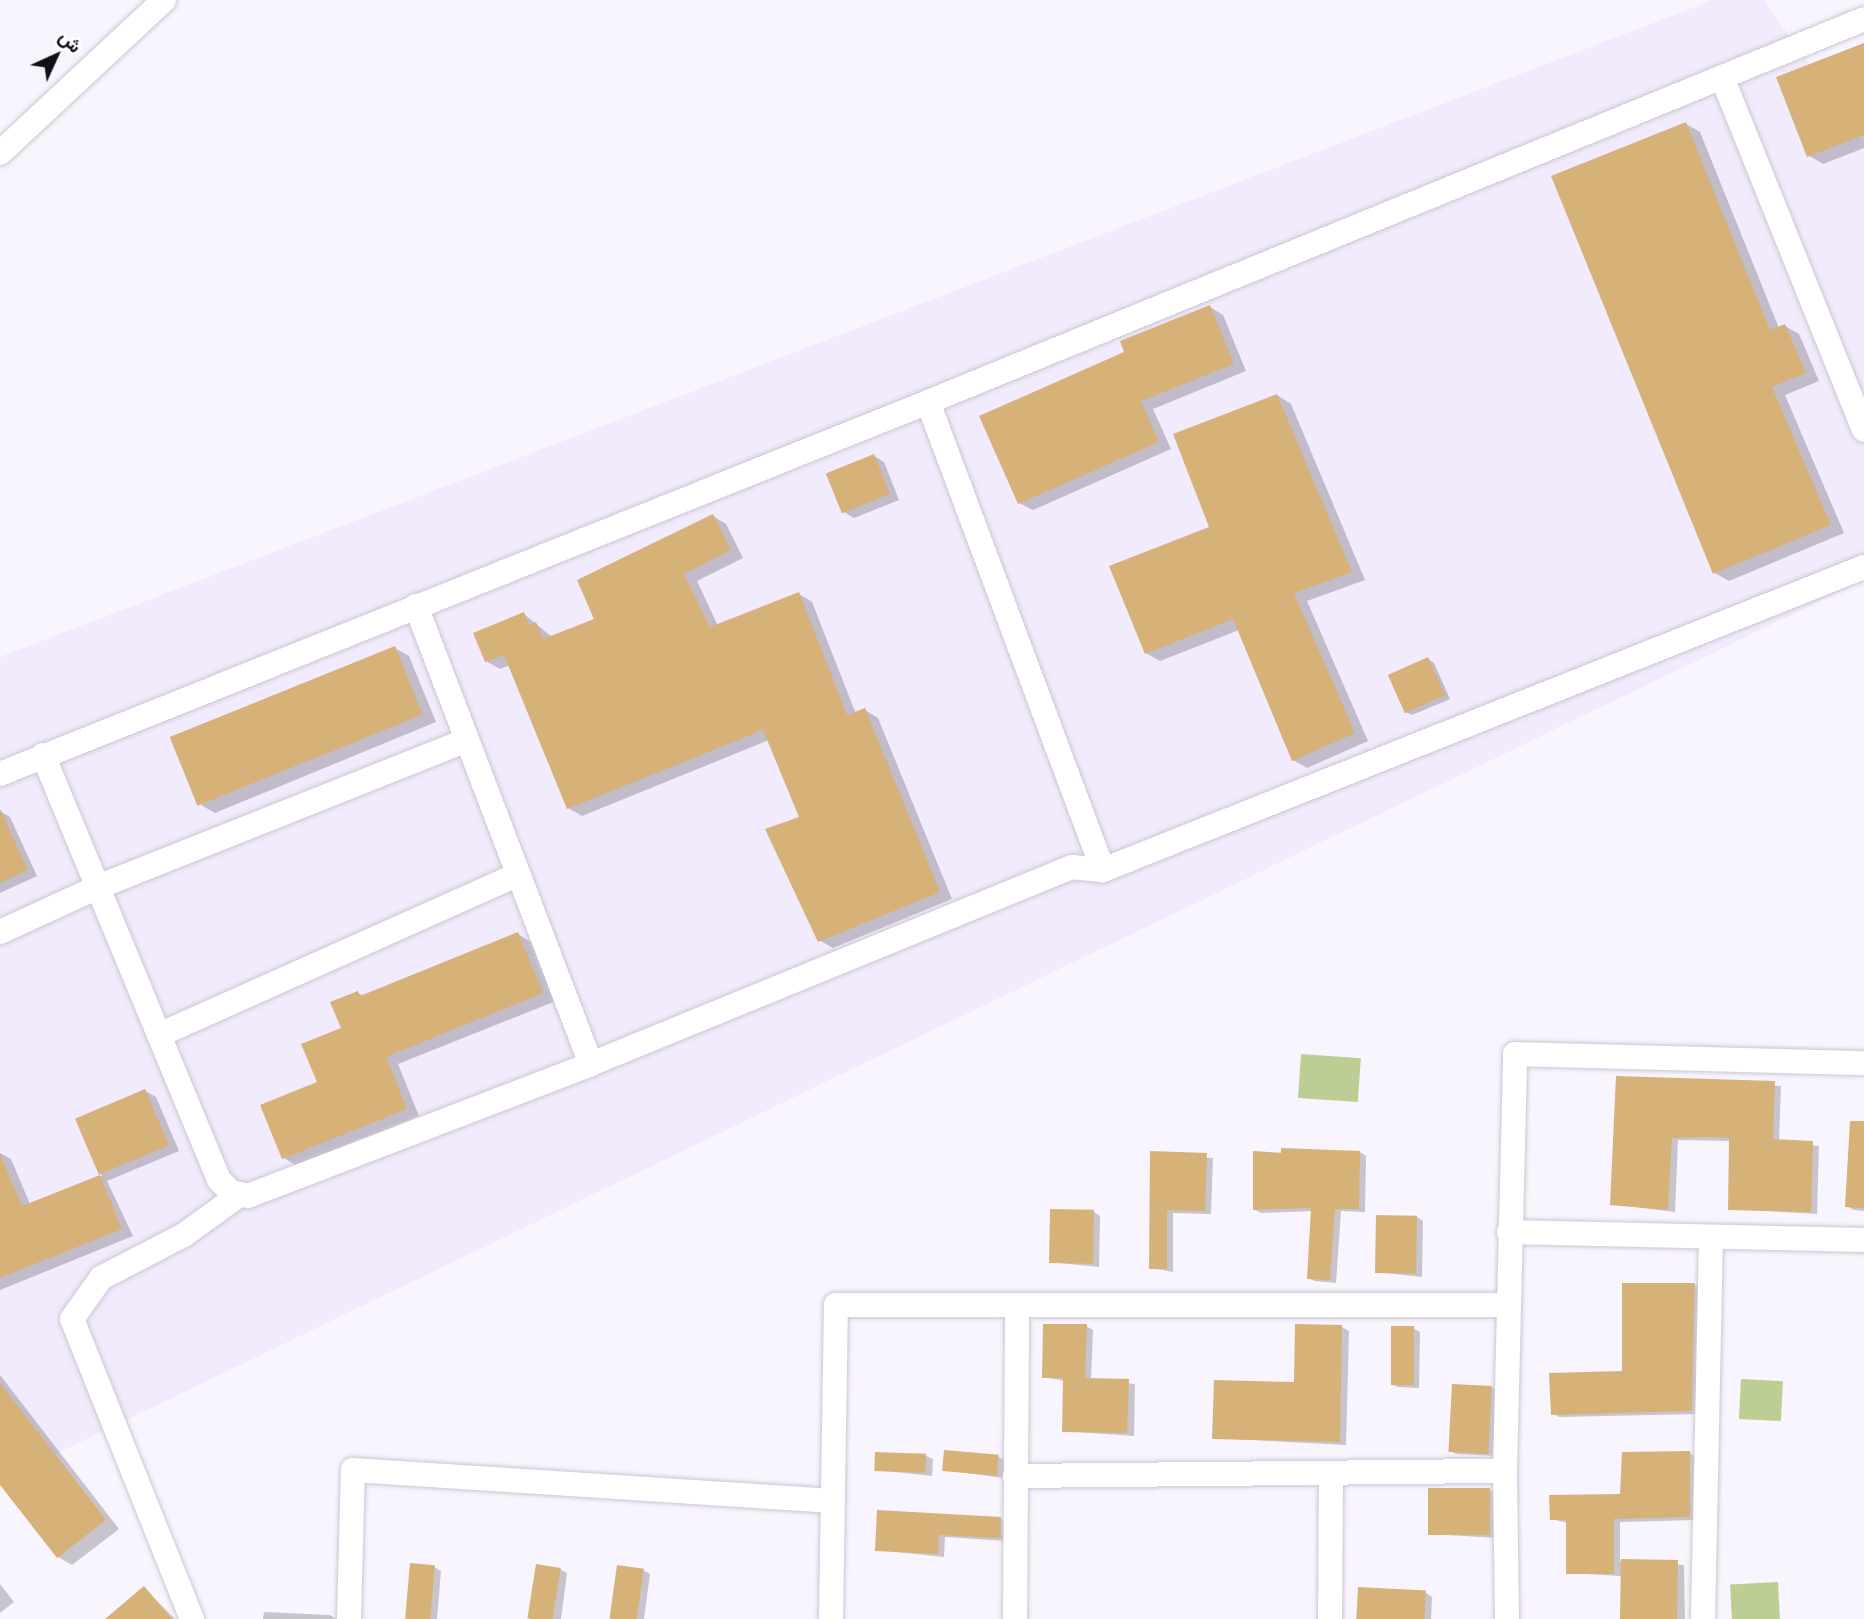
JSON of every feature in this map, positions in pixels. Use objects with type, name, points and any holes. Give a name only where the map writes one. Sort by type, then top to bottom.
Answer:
[{"type":"street","points":[[5,137],[163,0]]},
{"type":"street","points":[[0,774],[928,402],[1864,19]]},
{"type":"street","points":[[1722,77],[1864,429]]},
{"type":"street","points":[[928,402],[1103,870]]},
{"type":"street","points":[[192,1619],[72,1319],[101,1278],[184,1235],[239,1195],[256,1195],[591,1064],[1072,867],[1103,870],[1864,567]]},
{"type":"street","points":[[416,606],[591,1064]]},
{"type":"street","points":[[0,932],[98,887],[467,740]]},
{"type":"street","points":[[43,755],[219,1180],[239,1195]]},
{"type":"street","points":[[159,1035],[519,874]]},
{"type":"street","points":[[1507,1619],[1505,1472],[1515,1054],[1864,1063]]},
{"type":"street","points":[[1509,1232],[1864,1240]]},
{"type":"street","points":[[1703,1619],[1711,1237]]},
{"type":"street","points":[[831,1619],[836,1305],[1508,1306]]},
{"type":"street","points":[[1015,1619],[1017,1305]]},
{"type":"street","points":[[349,1619],[353,1470],[833,1501]]},
{"type":"street","points":[[1015,1476],[1505,1472]]},
{"type":"street","points":[[1330,1619],[1331,1475]]},
{"type":"shaded area","points":[[1713,0],[1764,0],[1864,142],[1864,580],[0,1481],[0,657]]},
{"type":"green space","points":[[1301,1054],[1361,1058],[1358,1102],[1298,1098]]},
{"type":"green space","points":[[1741,1379],[1783,1381],[1781,1421],[1739,1419]]},
{"type":"green space","points":[[1778,1582],[1780,1619],[1732,1619],[1730,1585]]},
{"type":"building","points":[[1864,43],[1864,135],[1807,157],[1776,77]]},
{"type":"building","points":[[1686,122],[1770,330],[1785,324],[1806,373],[1772,387],[1831,525],[1713,574],[1551,176]]},
{"type":"building","points":[[1210,305],[1234,364],[1141,401],[1159,442],[1018,504],[979,416],[1124,352],[1120,341]]},
{"type":"building","points":[[1277,394],[1352,572],[1294,593],[1355,733],[1292,761],[1233,619],[1145,654],[1109,566],[1209,527],[1173,434]]},
{"type":"building","points":[[874,454],[890,494],[842,513],[826,473]]},
{"type":"building","points":[[713,514],[731,550],[684,574],[710,627],[799,592],[847,715],[865,708],[940,892],[818,942],[765,829],[799,817],[763,730],[567,809],[504,655],[485,662],[473,633],[524,612],[529,625],[536,622],[543,639],[594,619],[577,580]]},
{"type":"building","points":[[395,646],[423,715],[197,806],[170,737]]},
{"type":"building","points":[[1428,657],[1445,695],[1405,713],[1388,675]]},
{"type":"building","points":[[0,809],[28,870],[0,883]]},
{"type":"building","points":[[518,932],[543,993],[386,1057],[407,1109],[282,1159],[260,1105],[317,1082],[301,1044],[341,1028],[330,1002],[358,991],[360,996]]},
{"type":"building","points":[[1616,1076],[1775,1081],[1773,1139],[1813,1141],[1811,1212],[1728,1210],[1729,1138],[1712,1137],[1672,1138],[1668,1210],[1610,1205]]},
{"type":"building","points":[[145,1089],[169,1145],[99,1175],[75,1119]]},
{"type":"building","points":[[1850,1121],[1864,1121],[1864,1208],[1845,1207]]},
{"type":"building","points":[[1281,1148],[1360,1151],[1359,1209],[1335,1209],[1330,1280],[1307,1279],[1311,1208],[1253,1210],[1253,1151],[1281,1153]]},
{"type":"building","points":[[1150,1151],[1207,1153],[1205,1211],[1167,1210],[1167,1269],[1149,1269]]},
{"type":"building","points":[[0,1154],[22,1206],[100,1175],[122,1229],[0,1278]]},
{"type":"building","points":[[1050,1209],[1094,1210],[1093,1264],[1049,1263]]},
{"type":"building","points":[[1376,1215],[1417,1216],[1416,1274],[1375,1273]]},
{"type":"building","points":[[1622,1283],[1695,1283],[1692,1411],[1551,1415],[1549,1373],[1622,1371]]},
{"type":"building","points":[[1043,1324],[1087,1324],[1085,1378],[1129,1379],[1127,1433],[1062,1432],[1063,1378],[1042,1378]]},
{"type":"building","points":[[1295,1324],[1342,1325],[1340,1442],[1212,1439],[1214,1380],[1294,1382]]},
{"type":"building","points":[[1391,1326],[1414,1326],[1414,1385],[1391,1385]]},
{"type":"building","points":[[0,1383],[106,1520],[57,1558],[0,1485]]},
{"type":"building","points":[[1452,1384],[1492,1386],[1488,1454],[1448,1452]]},
{"type":"building","points":[[944,1450],[999,1455],[997,1476],[942,1471]]},
{"type":"building","points":[[1690,1451],[1690,1517],[1614,1519],[1614,1574],[1566,1574],[1566,1520],[1550,1520],[1549,1495],[1620,1494],[1622,1452]]},
{"type":"building","points":[[875,1452],[926,1454],[925,1473],[874,1471]]},
{"type":"building","points":[[1428,1488],[1490,1488],[1490,1535],[1428,1535]]},
{"type":"building","points":[[877,1510],[1001,1517],[1001,1538],[939,1535],[938,1554],[875,1551]]},
{"type":"building","points":[[1621,1559],[1678,1560],[1677,1619],[1620,1619]]},
{"type":"building","points":[[410,1563],[435,1565],[430,1619],[405,1619]]},
{"type":"building","points":[[536,1564],[561,1568],[553,1619],[527,1618]]},
{"type":"building","points":[[617,1565],[644,1569],[637,1619],[609,1618]]},
{"type":"building","points":[[144,1586],[172,1619],[105,1619]]},
{"type":"building","points":[[1358,1587],[1426,1591],[1424,1619],[1356,1619]]}]
